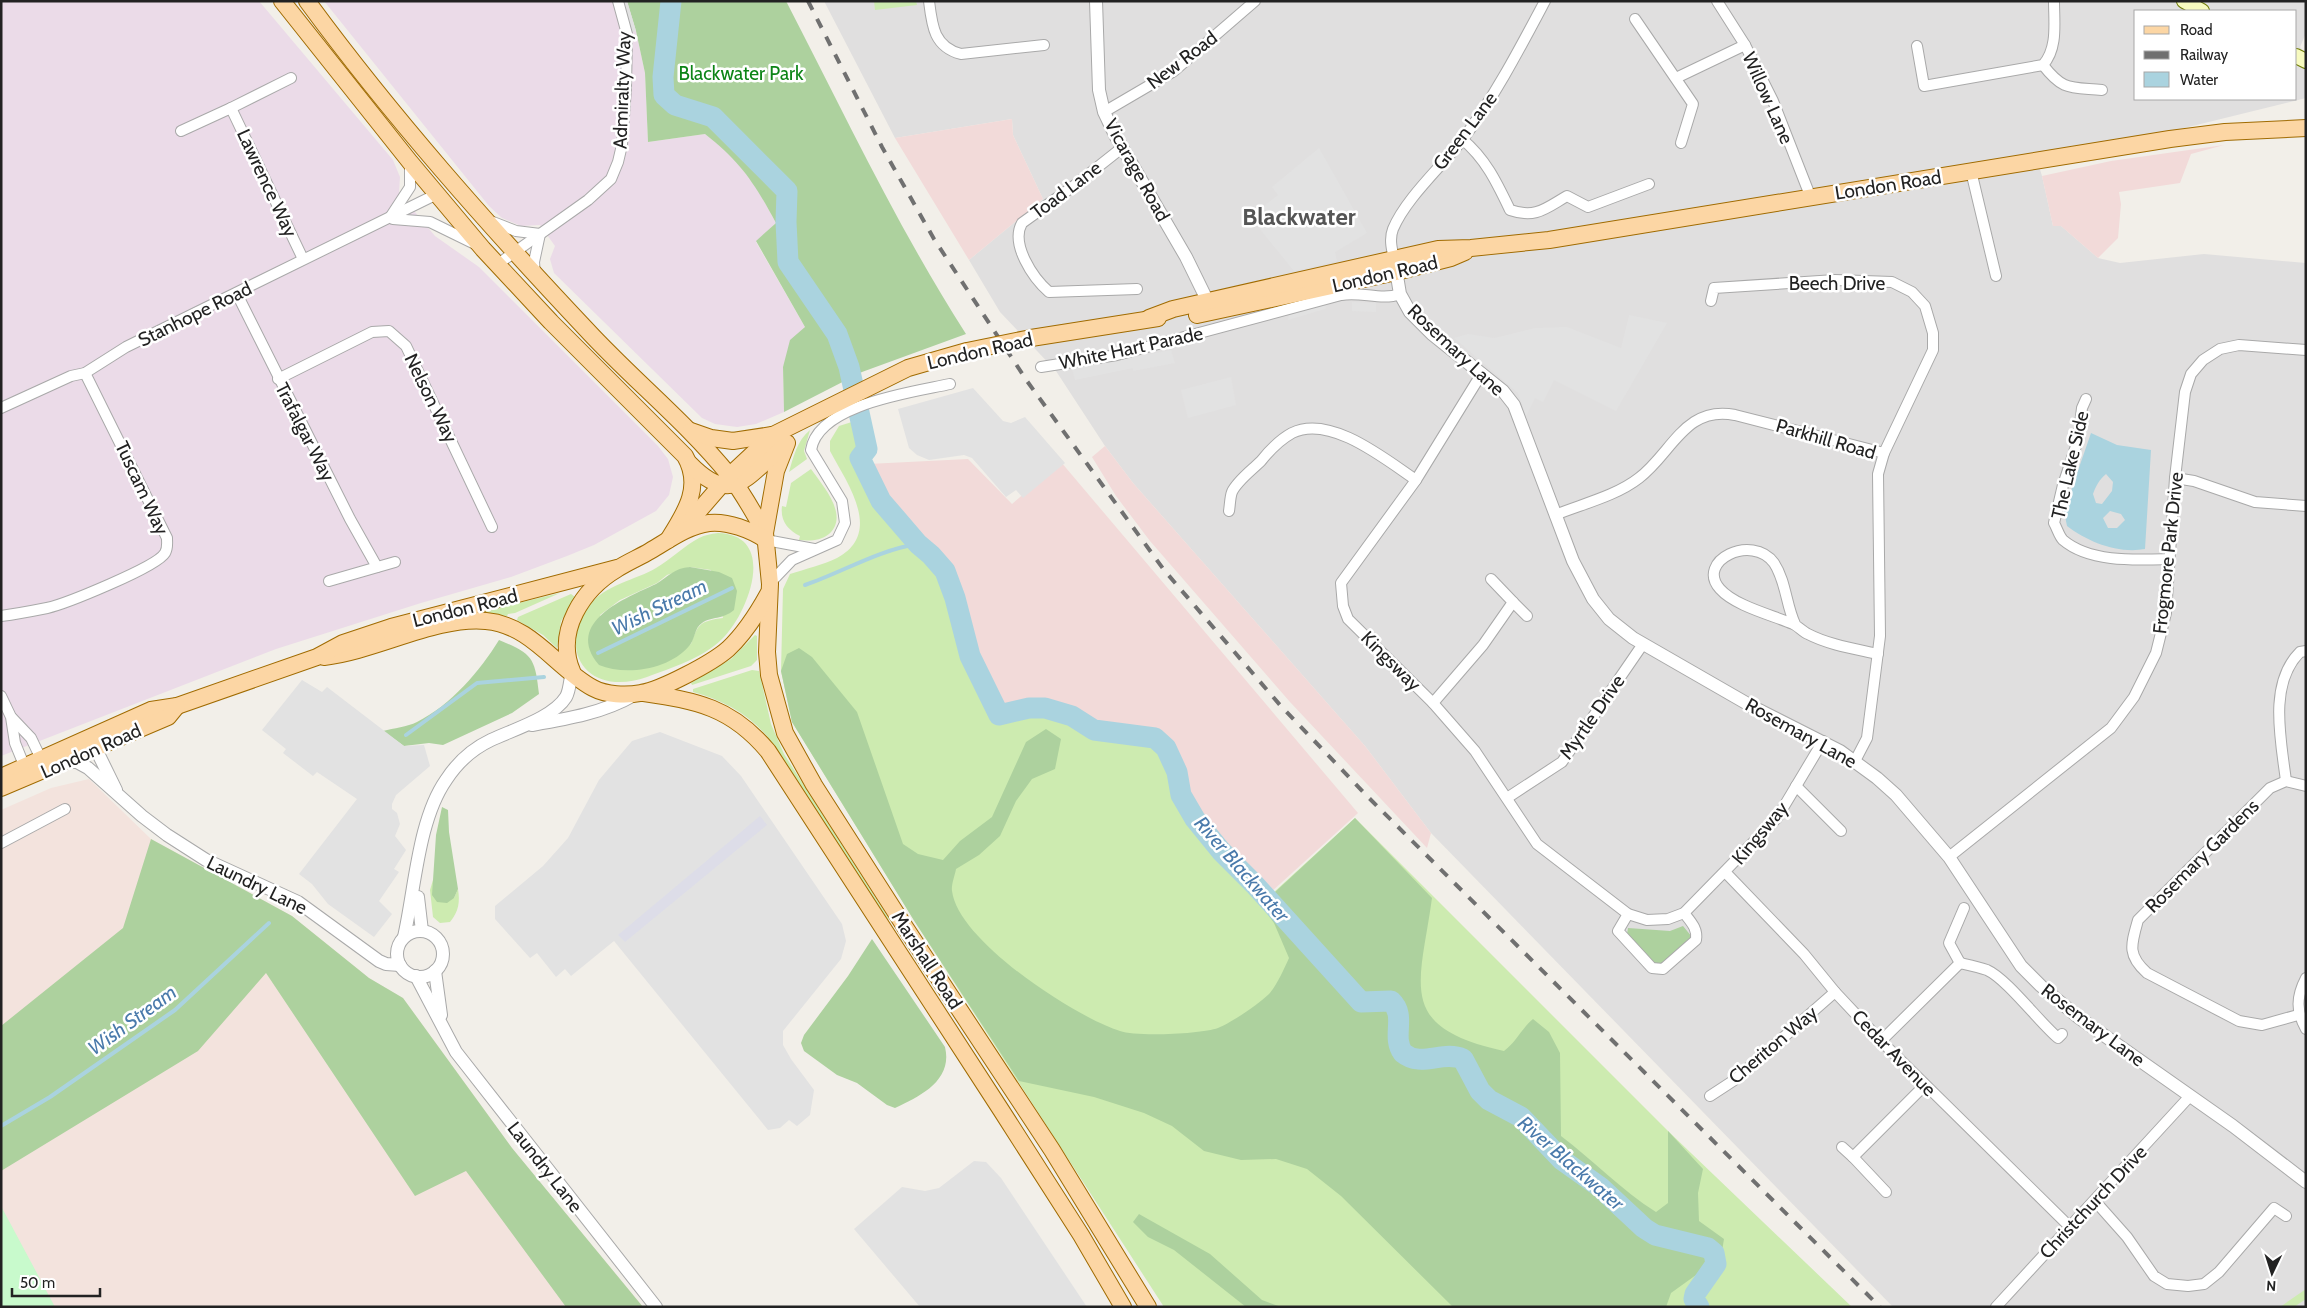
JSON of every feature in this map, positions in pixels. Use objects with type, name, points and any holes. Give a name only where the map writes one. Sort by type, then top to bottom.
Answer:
[{"type":"main road","points":[[282,1],[410,162],[483,249],[558,329],[678,447],[690,464],[708,481],[728,481]]},
{"type":"main road","points":[[307,1],[343,49],[514,253],[623,368],[687,430],[728,481],[765,537]]},
{"type":"main road","points":[[2184,1],[2200,10]]},
{"type":"main road","name":"London Road","points":[[674,537],[728,481],[780,439],[826,416],[837,402],[871,384],[908,368],[967,350],[1149,318],[1176,319],[1210,307],[1395,266],[1451,258],[1471,248],[1549,240],[2198,135],[2306,128]]},
{"type":"main road","points":[[437,194],[455,183]]},
{"type":"main road","name":"London Road","points":[[1210,307],[1340,290],[1395,266]]},
{"type":"main road","points":[[687,430],[728,440],[780,439],[765,537]]},
{"type":"main road","points":[[674,537],[692,496],[693,477],[690,464]]},
{"type":"main road","points":[[572,671],[568,660],[568,636],[577,608],[598,583],[617,568],[674,537],[708,523],[723,523],[765,537]]},
{"type":"main road","name":"Marshall Road","points":[[765,537],[769,588],[767,652],[771,688],[783,727],[794,753],[904,927],[1052,1150],[1148,1307]]},
{"type":"main road","name":"London Road","points":[[1,788],[26,772],[92,742],[151,710],[177,706],[317,657],[343,643],[391,627],[617,568]]},
{"type":"main road","points":[[639,694],[688,673],[723,653],[746,629],[769,588]]},
{"type":"main road","name":"London Road","points":[[317,657],[348,654],[458,622],[485,620],[502,624],[522,633],[572,671],[587,685],[600,691],[639,694]]},
{"type":"main road","name":"Marshall Road","points":[[639,694],[686,699],[724,712],[748,729],[768,751],[997,1103],[1081,1235],[1123,1307]]},
{"type":"main road","name":"London Road","points":[[43,764],[65,762],[92,742]]},
{"type":"main road","name":"London Road","points":[[1,777],[26,772]]},
{"type":"street","name":"Admiralty Way","points":[[498,264],[602,189],[611,179],[618,162],[624,122],[627,34],[618,1]]},
{"type":"street","points":[[929,1],[933,31],[940,42],[951,51],[961,54],[1044,45]]},
{"type":"street","name":"Vicarage Road","points":[[1096,1],[1099,90],[1104,112],[1186,257],[1220,328]]},
{"type":"street","name":"New Road","points":[[1104,112],[1174,71],[1255,1]]},
{"type":"street","name":"Green Lane","points":[[1395,266],[1391,241],[1392,231],[1400,216],[1425,182],[1462,139],[1490,99],[1546,1]]},
{"type":"street","name":"Willow Lane","points":[[1717,1],[1744,45],[1773,101],[1811,198]]},
{"type":"street","points":[[1917,46],[1924,86],[2043,65],[2050,56],[2054,38],[2054,1]]},
{"type":"street","points":[[1635,20],[1693,104],[1681,143]]},
{"type":"street","points":[[1676,78],[1744,45]]},
{"type":"street","points":[[2043,65],[2055,81],[2064,87],[2102,90]]},
{"type":"street","name":"Lawrence Way","points":[[180,131],[291,78]]},
{"type":"street","name":"Lawrence Way","points":[[231,108],[303,259]]},
{"type":"street","points":[[1462,139],[1476,151],[1491,171],[1510,210],[1522,215],[1535,214],[1567,196],[1588,207],[1649,184]]},
{"type":"street","name":"Toad Lane","points":[[1123,147],[1075,185],[1022,223],[1018,230],[1019,246],[1039,283],[1049,292],[1136,289]]},
{"type":"street","points":[[389,219],[410,187],[410,162]]},
{"type":"street","points":[[1971,171],[1996,276]]},
{"type":"street","name":"Stanhope Road","points":[[1,408],[71,376],[85,373],[126,347],[238,294],[303,259],[389,219],[437,194]]},
{"type":"street","points":[[483,216],[507,229],[540,234],[534,262],[535,275]]},
{"type":"street","name":"Stanhope Road","points":[[389,219],[430,222],[483,249]]},
{"type":"street","name":"Rosemary Lane","points":[[1395,266],[1400,294],[1406,307],[1418,321],[1482,373],[1514,404],[1573,561],[1593,598],[1614,623],[1643,644],[1753,707],[1823,741],[1855,760],[1896,795],[1949,856],[2012,953],[2031,977],[2078,1017],[2279,1159],[2306,1182]]},
{"type":"street","name":"Beech Drive","points":[[1711,300],[1714,288],[1826,281],[1892,282],[1912,292],[1926,306],[1933,333],[1933,350],[1884,453]]},
{"type":"street","name":"White Hart Parade","points":[[1041,367],[1117,355],[1220,328],[1340,290],[1391,297],[1400,294]]},
{"type":"street","name":"Trafalgar Way","points":[[238,294],[278,379],[350,519],[378,567]]},
{"type":"street","name":"Nelson Way","points":[[278,379],[372,332],[389,331],[406,346],[492,527]]},
{"type":"street","name":"Frogmore Park Drive","points":[[1949,856],[2111,728],[2134,696],[2156,653],[2166,613],[2175,478],[2185,392],[2192,374],[2202,360],[2220,349],[2239,345],[2306,350]]},
{"type":"street","name":"Tuscam Way","points":[[1,616],[48,608],[76,599],[153,564],[165,553],[167,538],[85,373]]},
{"type":"street","name":"Kingsway","points":[[1482,373],[1416,480],[1341,584],[1342,598],[1348,619],[1433,702],[1474,751],[1538,844],[1628,914],[1647,920],[1668,919],[1684,914],[1726,873],[1777,818],[1823,741]]},
{"type":"street","points":[[769,588],[787,564],[815,549],[828,546],[837,540],[845,523],[842,501],[812,450],[813,440],[826,416],[872,401],[950,384]]},
{"type":"street","name":"The Lake Side","points":[[2086,399],[2082,408],[2078,440],[2063,485],[2054,523],[2063,539],[2083,550],[2121,561],[2169,559]]},
{"type":"street","name":"Parkhill Road","points":[[1555,515],[1625,487],[1640,478],[1690,424],[1706,414],[1722,412],[1884,453],[1878,474],[1880,626],[1878,654],[1867,738],[1855,760]]},
{"type":"street","points":[[1229,511],[1232,492],[1269,452],[1291,433],[1311,428],[1328,430],[1348,438],[1379,454],[1416,480]]},
{"type":"street","points":[[2175,478],[2194,481],[2255,502],[2306,506]]},
{"type":"street","points":[[765,537],[815,549]]},
{"type":"street","points":[[1795,624],[1788,609],[1782,577],[1773,562],[1759,552],[1744,550],[1725,555],[1717,564],[1715,578],[1720,588],[1726,594],[1759,612],[1795,624],[1808,634],[1878,654]]},
{"type":"street","points":[[330,581],[395,562]]},
{"type":"street","points":[[1491,579],[1527,616]]},
{"type":"street","points":[[1433,702],[1483,645],[1513,602]]},
{"type":"street","name":"Myrtle Drive","points":[[1507,798],[1562,762],[1643,644]]},
{"type":"street","points":[[2306,651],[2300,652],[2290,662],[2282,681],[2281,729],[2286,781],[2306,786]]},
{"type":"street","points":[[404,937],[410,933],[422,931],[433,935],[442,947],[442,960],[435,971],[416,976],[410,974],[400,965],[397,950],[404,937],[426,823],[434,799],[445,780],[461,761],[477,748],[527,725],[564,700],[568,693],[572,671]]},
{"type":"street","points":[[527,725],[562,720],[598,711],[639,694]]},
{"type":"street","points":[[1,696],[11,717],[15,743],[26,772]]},
{"type":"street","points":[[11,717],[31,738],[43,764]]},
{"type":"street","name":"Laundry Lane","points":[[92,742],[118,794]]},
{"type":"street","name":"Laundry Lane","points":[[65,762],[77,762],[88,768],[167,835],[206,860],[298,902],[379,961],[386,964],[400,965]]},
{"type":"street","name":"Rosemary Gardens","points":[[2286,781],[2270,788],[2138,920],[2132,942],[2135,962],[2147,973],[2239,1021],[2262,1025],[2298,1015]]},
{"type":"street","points":[[1796,786],[1841,831]]},
{"type":"street","points":[[1,844],[65,809]]},
{"type":"street","points":[[419,862],[418,908],[422,931]]},
{"type":"street","name":"Cedar Avenue","points":[[1726,873],[1804,954],[1835,992],[1881,1041],[2070,1227]]},
{"type":"street","points":[[1964,908],[1949,943],[1960,963],[1988,970],[2014,993],[2054,1035],[2058,1038],[2062,1034]]},
{"type":"street","points":[[1628,914],[1618,931],[1652,968],[1663,969],[1696,940],[1697,933],[1684,914]]},
{"type":"street","points":[[1881,1041],[1960,963]]},
{"type":"street","name":"Laundry Lane","points":[[435,971],[442,1022]]},
{"type":"street","name":"Laundry Lane","points":[[416,976],[442,1022],[456,1052],[656,1307]]},
{"type":"street","points":[[2306,978],[2300,990],[2298,1015],[2306,1029]]},
{"type":"street","name":"Cheriton Way","points":[[1710,1096],[1736,1079],[1835,992]]},
{"type":"street","points":[[1853,1157],[1925,1085]]},
{"type":"street","name":"Christchurch Drive","points":[[1996,1307],[2190,1096]]},
{"type":"street","points":[[1842,1148],[1886,1192]]},
{"type":"street","points":[[2095,1201],[2127,1237],[2154,1276],[2167,1284],[2188,1286],[2204,1284],[2219,1272],[2274,1208],[2286,1216]]},
{"type":"shaded area","points":[[1,1],[259,1],[393,160],[400,177],[399,193],[435,236],[479,267],[658,446],[668,459],[673,477],[669,495],[656,511],[594,545],[567,556],[511,577],[421,603],[276,649],[1,756]]},
{"type":"shaded area","points":[[324,1],[627,1],[645,73],[648,142],[705,134],[730,153],[757,188],[776,223],[756,242],[805,327],[783,367],[784,412],[756,424],[737,427],[715,424],[702,418],[554,273],[550,259],[555,246],[540,225],[521,226],[502,218],[489,206]]},
{"type":"shaded area","points":[[618,1],[627,1],[636,31],[627,34]]},
{"type":"shaded area","points":[[824,1],[2306,1],[2306,33],[2300,47],[2306,54],[2306,98],[2164,133],[2035,153],[2053,226],[2061,226],[2098,258],[2120,263],[2204,254],[2306,263],[2306,1307],[1893,1307],[1431,833],[1365,746],[1133,483],[1105,446],[1056,371],[1000,312],[969,260],[1043,199],[1013,135],[1012,119],[895,138]]},
{"type":"shaded area","points":[[1012,119],[1013,135],[1043,199],[969,260],[895,138]]},
{"type":"shaded area","points":[[2224,145],[2191,154],[2180,183],[2119,192],[2121,204],[2118,238],[2098,258],[2061,226],[2053,226],[2042,176],[2111,161]]},
{"type":"shaded area","points":[[1319,148],[1367,233],[1335,252],[1337,261],[1294,271],[1250,217],[1278,195],[1272,187]]},
{"type":"shaded area","points":[[1328,301],[1325,309],[1288,320],[1290,310]]},
{"type":"shaded area","points":[[1352,302],[1376,303],[1376,312],[1352,311]]},
{"type":"shaded area","points":[[1629,315],[1667,323],[1616,411],[1554,380],[1543,402],[1535,398],[1526,416],[1518,393],[1454,338],[1468,334],[1494,338],[1535,328],[1567,327],[1621,348]]},
{"type":"shaded area","points":[[1171,350],[1175,363],[1133,371],[1133,368],[1075,380],[1072,369]]},
{"type":"shaded area","points":[[1231,377],[1236,405],[1188,418],[1181,390]]},
{"type":"shaded area","points":[[973,388],[1003,421],[1011,423],[1025,417],[1065,463],[1023,498],[1016,490],[1006,497],[972,458],[964,455],[929,460],[917,455],[909,448],[898,409]]},
{"type":"shaded area","points":[[1105,446],[1133,483],[1365,746],[1431,833],[1427,848],[1290,702],[1150,541],[1116,496],[1092,457]]},
{"type":"shaded area","points":[[968,459],[1012,504],[1061,462],[1358,813],[1269,894],[1224,849],[1198,817],[1184,794],[1180,771],[1168,745],[1155,735],[1095,727],[1073,713],[1045,705],[1027,705],[1000,712],[973,654],[962,617],[959,597],[948,569],[920,541],[885,499],[868,464]]},
{"type":"shaded area","points":[[302,680],[322,692],[327,687],[404,746],[424,745],[430,766],[396,795],[392,804],[392,809],[397,813],[400,824],[395,836],[406,850],[394,869],[399,872],[379,901],[392,914],[374,937],[328,904],[312,884],[299,874],[357,799],[317,772],[313,776],[283,753],[286,749],[262,730]]},
{"type":"shaded area","points":[[660,732],[722,756],[741,776],[842,924],[846,941],[841,959],[783,1031],[783,1045],[814,1090],[810,1115],[797,1126],[789,1120],[780,1128],[768,1130],[614,941],[571,976],[565,969],[556,977],[537,953],[530,958],[495,919],[495,906],[543,866],[568,838],[599,780],[632,741]]},
{"type":"shaded area","points":[[89,779],[151,839],[292,916],[369,978],[403,998],[512,1148],[643,1307],[1,1307],[1,810],[51,788]]},
{"type":"shaded area","points":[[760,816],[767,825],[625,942],[618,935]]},
{"type":"shaded area","points":[[974,1161],[986,1162],[1001,1178],[1087,1307],[920,1307],[854,1229],[902,1187],[925,1191],[939,1188]]},
{"type":"green space","name":"Blackwater Park","points":[[627,1],[786,1],[894,212],[966,334],[862,372],[784,412],[783,367],[790,340],[805,327],[756,241],[776,223],[746,174],[718,144],[705,134],[648,142],[645,73]]},
{"type":"green space","points":[[874,1],[916,1],[917,5],[875,10]]},
{"type":"green space","points":[[855,421],[859,442],[854,459],[876,504],[912,547],[940,575],[950,600],[953,620],[968,665],[996,722],[1033,716],[1052,717],[1093,737],[1154,748],[1166,763],[1173,793],[1183,813],[1204,841],[1261,904],[1355,818],[1668,1131],[1852,1307],[1164,1307],[915,922],[792,722],[781,671],[783,589],[790,574],[837,558],[851,548],[858,535],[860,522],[858,507],[830,451],[830,441],[839,426]]},
{"type":"green space","points":[[810,430],[804,451],[807,459],[789,472],[799,444]]},
{"type":"green space","points":[[811,469],[832,500],[837,518],[835,526],[826,536],[815,540],[799,540],[800,536],[792,531],[784,521],[782,506],[786,507],[791,483]]},
{"type":"green space","points":[[718,533],[737,537],[748,547],[753,561],[753,577],[748,595],[741,612],[722,639],[706,652],[686,662],[647,677],[627,682],[610,681],[595,676],[584,667],[578,655],[576,640],[580,623],[596,598],[603,592],[656,568],[699,538]],"holes":[[[690,567],[711,570],[723,618],[701,624],[691,644],[636,668],[620,670],[600,615],[620,600],[657,583],[667,575]]]},
{"type":"green space","points":[[690,567],[719,572],[732,578],[737,591],[734,610],[699,625],[689,646],[670,661],[646,669],[634,670],[621,670],[599,665],[590,650],[588,636],[593,624],[615,604],[656,584],[675,571]]},
{"type":"green space","points":[[560,593],[507,616],[477,613]]},
{"type":"green space","points":[[571,594],[575,597],[561,621],[557,648],[543,635],[517,620],[518,617]]},
{"type":"green space","points":[[755,635],[757,636],[757,660],[751,666],[692,685],[691,683],[731,659]]},
{"type":"green space","points":[[499,640],[519,649],[530,659],[536,672],[539,694],[512,713],[443,745],[429,743],[404,746],[383,731],[413,724],[430,715],[453,697],[483,664]]},
{"type":"green space","points":[[799,648],[812,657],[857,712],[903,844],[918,854],[943,860],[960,841],[992,817],[1026,742],[1046,729],[1061,739],[1055,769],[1032,779],[1016,801],[1000,836],[979,855],[956,869],[952,891],[959,911],[974,932],[996,954],[1049,994],[1100,1023],[1120,1031],[1154,1034],[1210,1030],[1224,1025],[1269,994],[1278,982],[1289,958],[1274,923],[1261,905],[1355,818],[1432,898],[1421,979],[1423,999],[1430,1015],[1445,1029],[1469,1041],[1504,1051],[1533,1019],[1549,1032],[1560,1053],[1561,1136],[1631,1194],[1656,1212],[1668,1203],[1668,1131],[1703,1169],[1698,1193],[1699,1221],[1724,1239],[1721,1257],[1671,1293],[1666,1307],[1453,1307],[1341,1196],[1307,1169],[1276,1159],[1241,1160],[1204,1151],[1172,1126],[1144,1113],[1094,1097],[1019,1081],[915,922],[792,722],[781,671],[787,654]]},
{"type":"green space","points":[[752,670],[759,671],[771,724],[784,754],[889,919],[887,921],[767,736],[733,708],[693,692],[693,689]]},
{"type":"green space","points":[[442,807],[448,810],[449,832],[458,889],[454,898],[447,903],[437,902],[432,895],[436,835]]},
{"type":"green space","points":[[151,839],[292,916],[369,978],[403,998],[512,1148],[643,1307],[566,1307],[466,1171],[415,1196],[266,973],[198,1051],[1,1171],[1,1026],[123,928]]},
{"type":"green space","points":[[433,880],[433,895],[454,898],[458,889],[458,906],[450,922],[440,923],[433,917],[430,890]]},
{"type":"green space","points":[[1683,926],[1692,937],[1664,963],[1654,964],[1627,934],[1628,928],[1670,931]]},
{"type":"green space","points":[[872,939],[945,1047],[946,1059],[940,1078],[915,1098],[895,1108],[887,1105],[857,1083],[837,1075],[804,1051],[801,1043],[804,1035],[848,976]]},
{"type":"green space","points":[[1,1206],[55,1307],[1,1307]]},
{"type":"green space","points":[[1139,1214],[1210,1254],[1262,1300],[1281,1307],[1246,1307],[1174,1250],[1148,1237],[1133,1222]]},
{"type":"green space","points":[[2306,1289],[2306,1299],[2294,1307],[2280,1307]]},
{"type":"water","points":[[2091,433],[2117,445],[2151,450],[2145,549],[2124,550],[2094,542],[2067,526],[2064,511]],"holes":[[[2106,474],[2113,482],[2112,491],[2102,504],[2096,503],[2093,494],[2098,483]],[[2110,511],[2121,514],[2125,520],[2117,528],[2108,528],[2103,518]]]},
{"type":"waterway","name":"River Blackwater","points":[[671,1],[663,77],[664,95],[675,105],[713,117],[787,191],[788,262],[837,334],[849,367],[867,449],[860,458],[881,501],[918,544],[945,571],[955,598],[970,656],[999,715],[1029,708],[1045,708],[1072,716],[1094,730],[1155,738],[1166,748],[1177,772],[1181,795],[1195,819],[1221,851],[1254,884],[1361,1002],[1391,1001],[1396,1007],[1399,1020],[1398,1040],[1403,1053],[1417,1059],[1448,1056],[1463,1059],[1480,1091],[1489,1100],[1521,1117],[1562,1160],[1600,1187],[1644,1228],[1655,1235],[1708,1248],[1714,1253],[1716,1264],[1695,1294],[1694,1299],[1699,1307]]},
{"type":"waterway","name":"Wish Stream","points":[[805,585],[875,556],[918,544]]},
{"type":"waterway","name":"Wish Stream","points":[[598,653],[732,588]]},
{"type":"waterway","name":"Wish Stream","points":[[406,735],[477,683],[544,677]]},
{"type":"waterway","name":"Wish Stream","points":[[1,1126],[50,1097],[175,1010],[269,923]]},
{"type":"railway","points":[[808,1],[882,147],[934,239],[1027,381],[1164,570],[1280,705],[1368,797],[1880,1307]]},
{"type":"district","name":"Blackwater","points":[[1299,216]]}]
